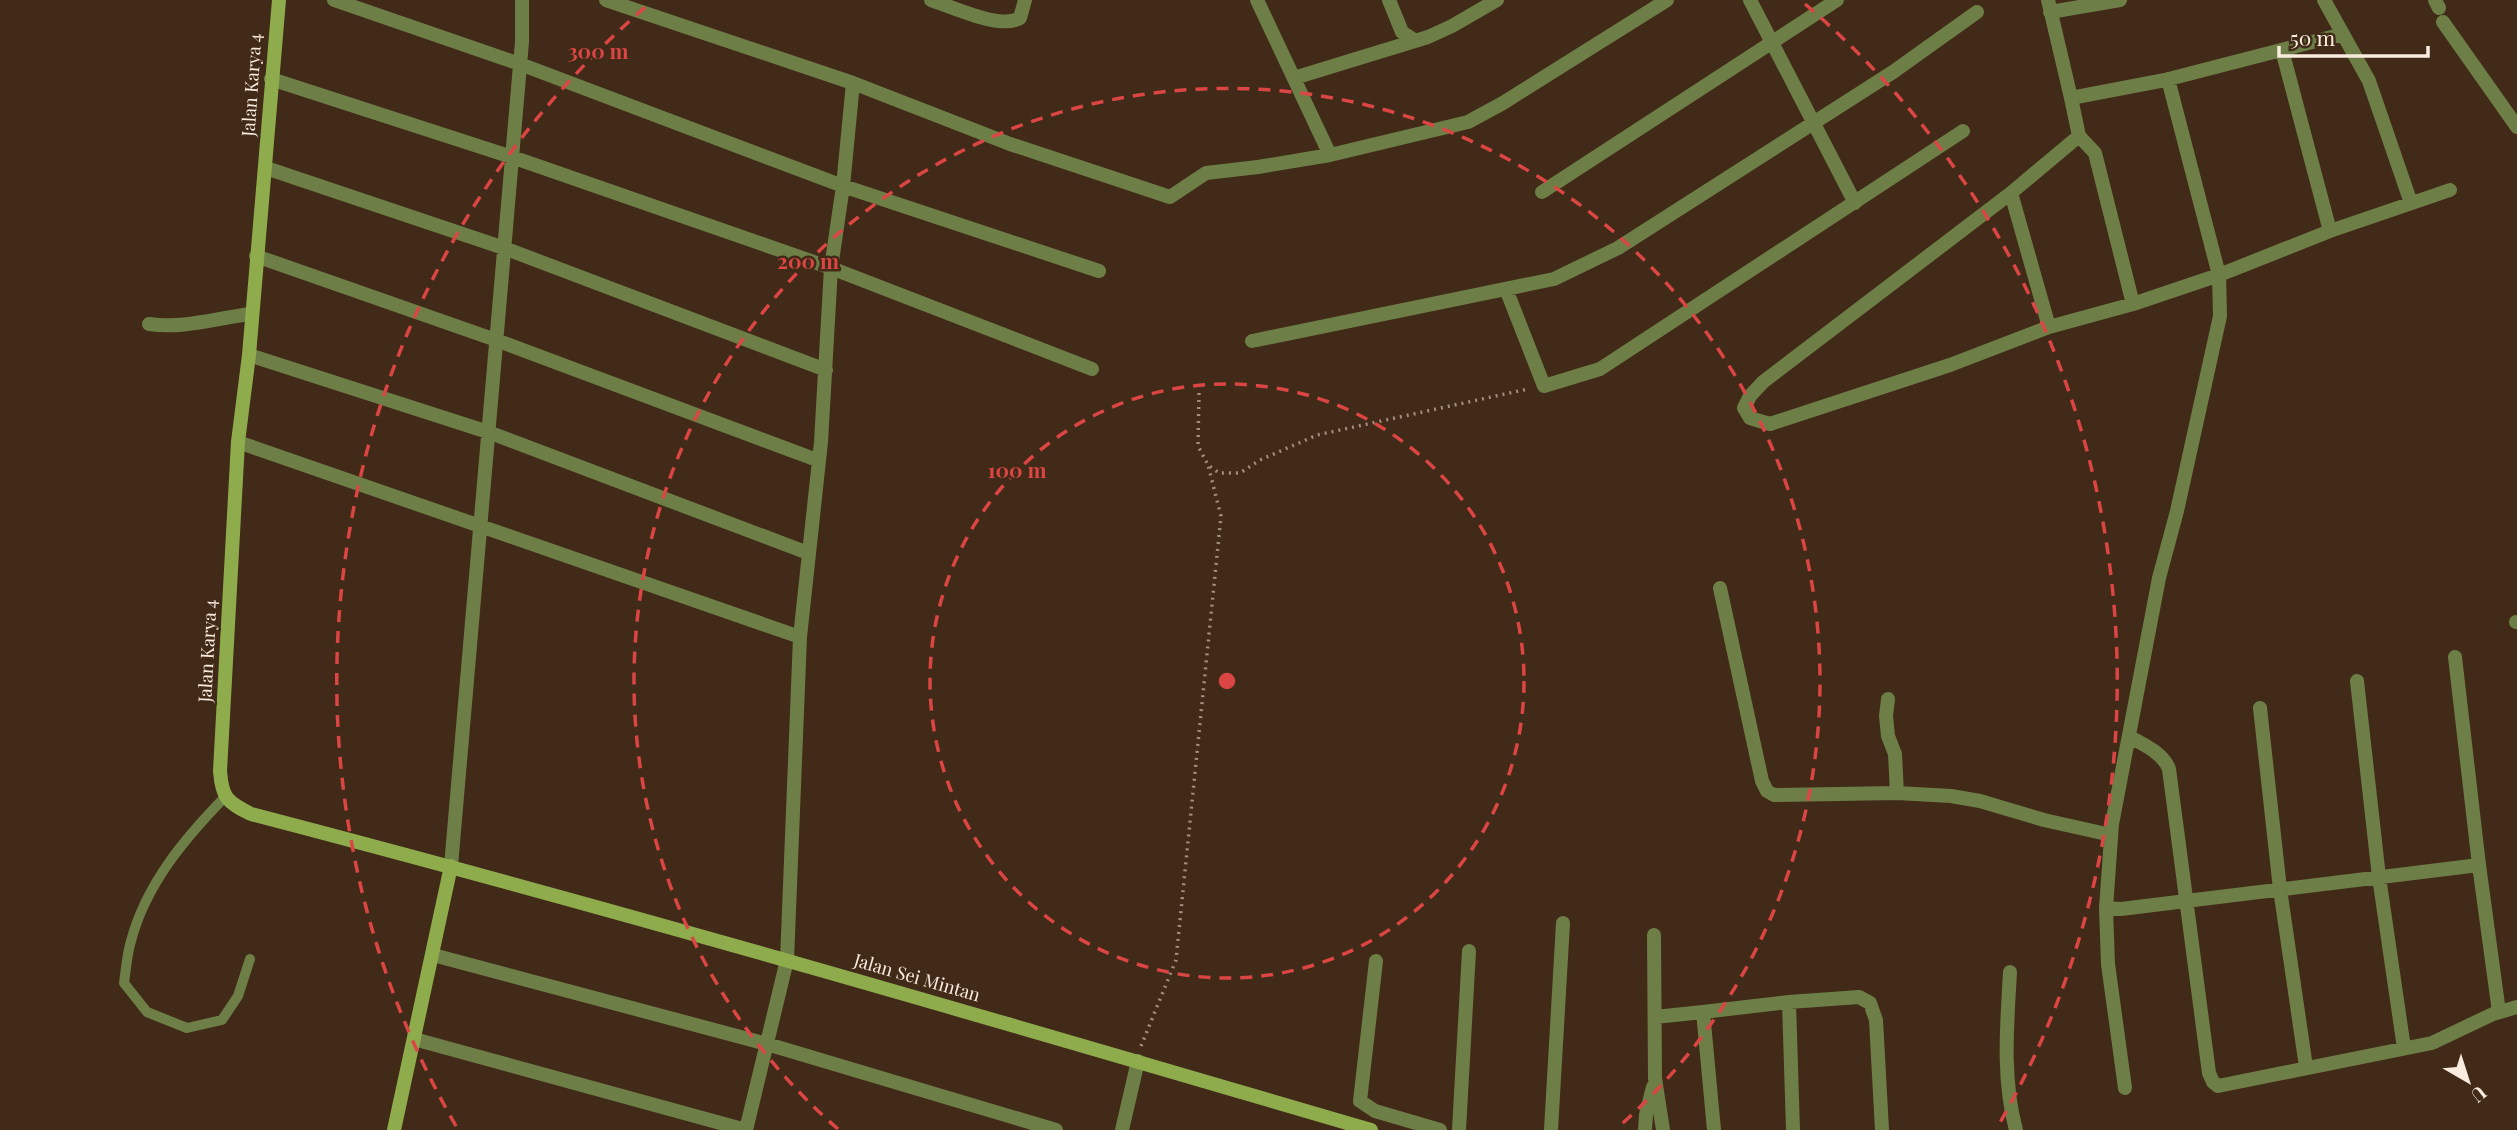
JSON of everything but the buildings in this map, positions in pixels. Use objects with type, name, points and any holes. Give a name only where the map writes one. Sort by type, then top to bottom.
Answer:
[{"type":"main road","name":"Jalan Karya 4","points":[[225,797],[221,788],[220,771],[238,442],[266,168],[279,0]]},
{"type":"main road","points":[[225,797],[251,814],[451,866],[396,1129]]},
{"type":"main road","name":"Jalan Sei Mintan","points":[[451,866],[787,960],[1371,1130]]},
{"type":"street","points":[[334,0],[520,64],[843,186],[1099,271]]},
{"type":"street","points":[[451,866],[520,64],[522,0]]},
{"type":"street","points":[[606,0],[853,83],[1010,144],[1170,197],[1206,173],[1329,155],[1468,122],[1667,0]]},
{"type":"street","points":[[931,0],[999,22],[1014,22],[1020,18],[1024,0]]},
{"type":"street","points":[[1257,0],[1329,155]]},
{"type":"street","points":[[1389,0],[1402,32],[1414,40]]},
{"type":"street","points":[[1294,78],[1452,26],[1497,0]]},
{"type":"street","points":[[1749,0],[1855,203]]},
{"type":"street","points":[[1542,192],[1837,0]]},
{"type":"street","points":[[2120,0],[2049,6],[2079,136],[2095,153],[2133,304]]},
{"type":"street","points":[[2324,0],[2369,81],[2411,203]]},
{"type":"street","points":[[1252,341],[1554,279],[1618,248],[1893,72],[1977,12]]},
{"type":"street","points":[[2443,22],[2517,127]]},
{"type":"street","points":[[2071,99],[2168,79],[2343,34]]},
{"type":"street","points":[[2282,50],[2330,232]]},
{"type":"street","points":[[271,79],[512,157],[831,268],[1092,369]]},
{"type":"street","points":[[2125,1088],[2108,964],[2106,908],[2111,835],[2159,578],[2177,512],[2220,316],[2219,275],[2168,79]]},
{"type":"street","points":[[414,1039],[746,1130],[787,960],[800,637],[821,442],[831,268],[843,186],[853,83]]},
{"type":"street","points":[[1506,289],[1544,386],[1600,369],[1963,131]]},
{"type":"street","points":[[2079,136],[2011,192],[1763,382],[1750,396],[1744,408],[1750,418],[1770,424],[1950,365],[2049,327],[2133,304],[2219,275],[2450,190]]},
{"type":"street","points":[[266,168],[504,248],[826,370]]},
{"type":"street","points":[[2011,192],[2049,327]]},
{"type":"street","points":[[256,256],[496,340],[817,460]]},
{"type":"street","points":[[149,324],[166,327],[251,314]]},
{"type":"street","points":[[248,355],[488,432],[808,553]]},
{"type":"street","points":[[238,442],[800,637]]},
{"type":"street","points":[[1720,588],[1762,781],[1767,791],[1774,795],[1897,793],[1951,796],[2111,835]]},
{"type":"street","points":[[2455,657],[2499,1012]]},
{"type":"street","points":[[2357,681],[2379,877],[2404,1048]]},
{"type":"street","points":[[1888,699],[1886,716],[1888,736],[1895,754],[1897,793]]},
{"type":"street","points":[[2260,708],[2280,888],[2306,1067]]},
{"type":"street","points":[[2130,737],[2160,756],[2169,769],[2209,1073],[2218,1086],[2432,1043],[2499,1012],[2517,1007]]},
{"type":"street","points":[[2106,908],[2121,909],[2479,865]]},
{"type":"street","points":[[1551,1130],[1563,923]]},
{"type":"street","points":[[1654,934],[1655,1078],[1663,1130]]},
{"type":"street","points":[[1459,1130],[1469,951]]},
{"type":"street","points":[[433,955],[767,1044],[1056,1130]]},
{"type":"street","points":[[1376,961],[1360,1101],[1375,1111],[1440,1130]]},
{"type":"street","points":[[2010,972],[2006,1065],[2016,1130]]},
{"type":"street","points":[[1655,1017],[1789,1002],[1859,998],[1870,1003],[1876,1020],[1882,1130]]},
{"type":"street","points":[[1789,1002],[1793,1130]]},
{"type":"street","points":[[1703,1012],[1714,1130]]},
{"type":"street","points":[[1122,1130],[1138,1061]]},
{"type":"street","points":[[1645,1130],[1655,1078]]},
{"type":"lane","points":[[225,797],[194,829],[151,888],[130,941],[124,984],[147,1012],[187,1028],[222,1020],[238,996],[250,959]]},
{"type":"path","points":[[1208,465],[1219,473],[1240,473],[1260,460],[1317,435],[1544,386]]},
{"type":"path","points":[[1138,1061],[1144,1035],[1176,960],[1221,516],[1208,465],[1198,446],[1199,393]]}]
